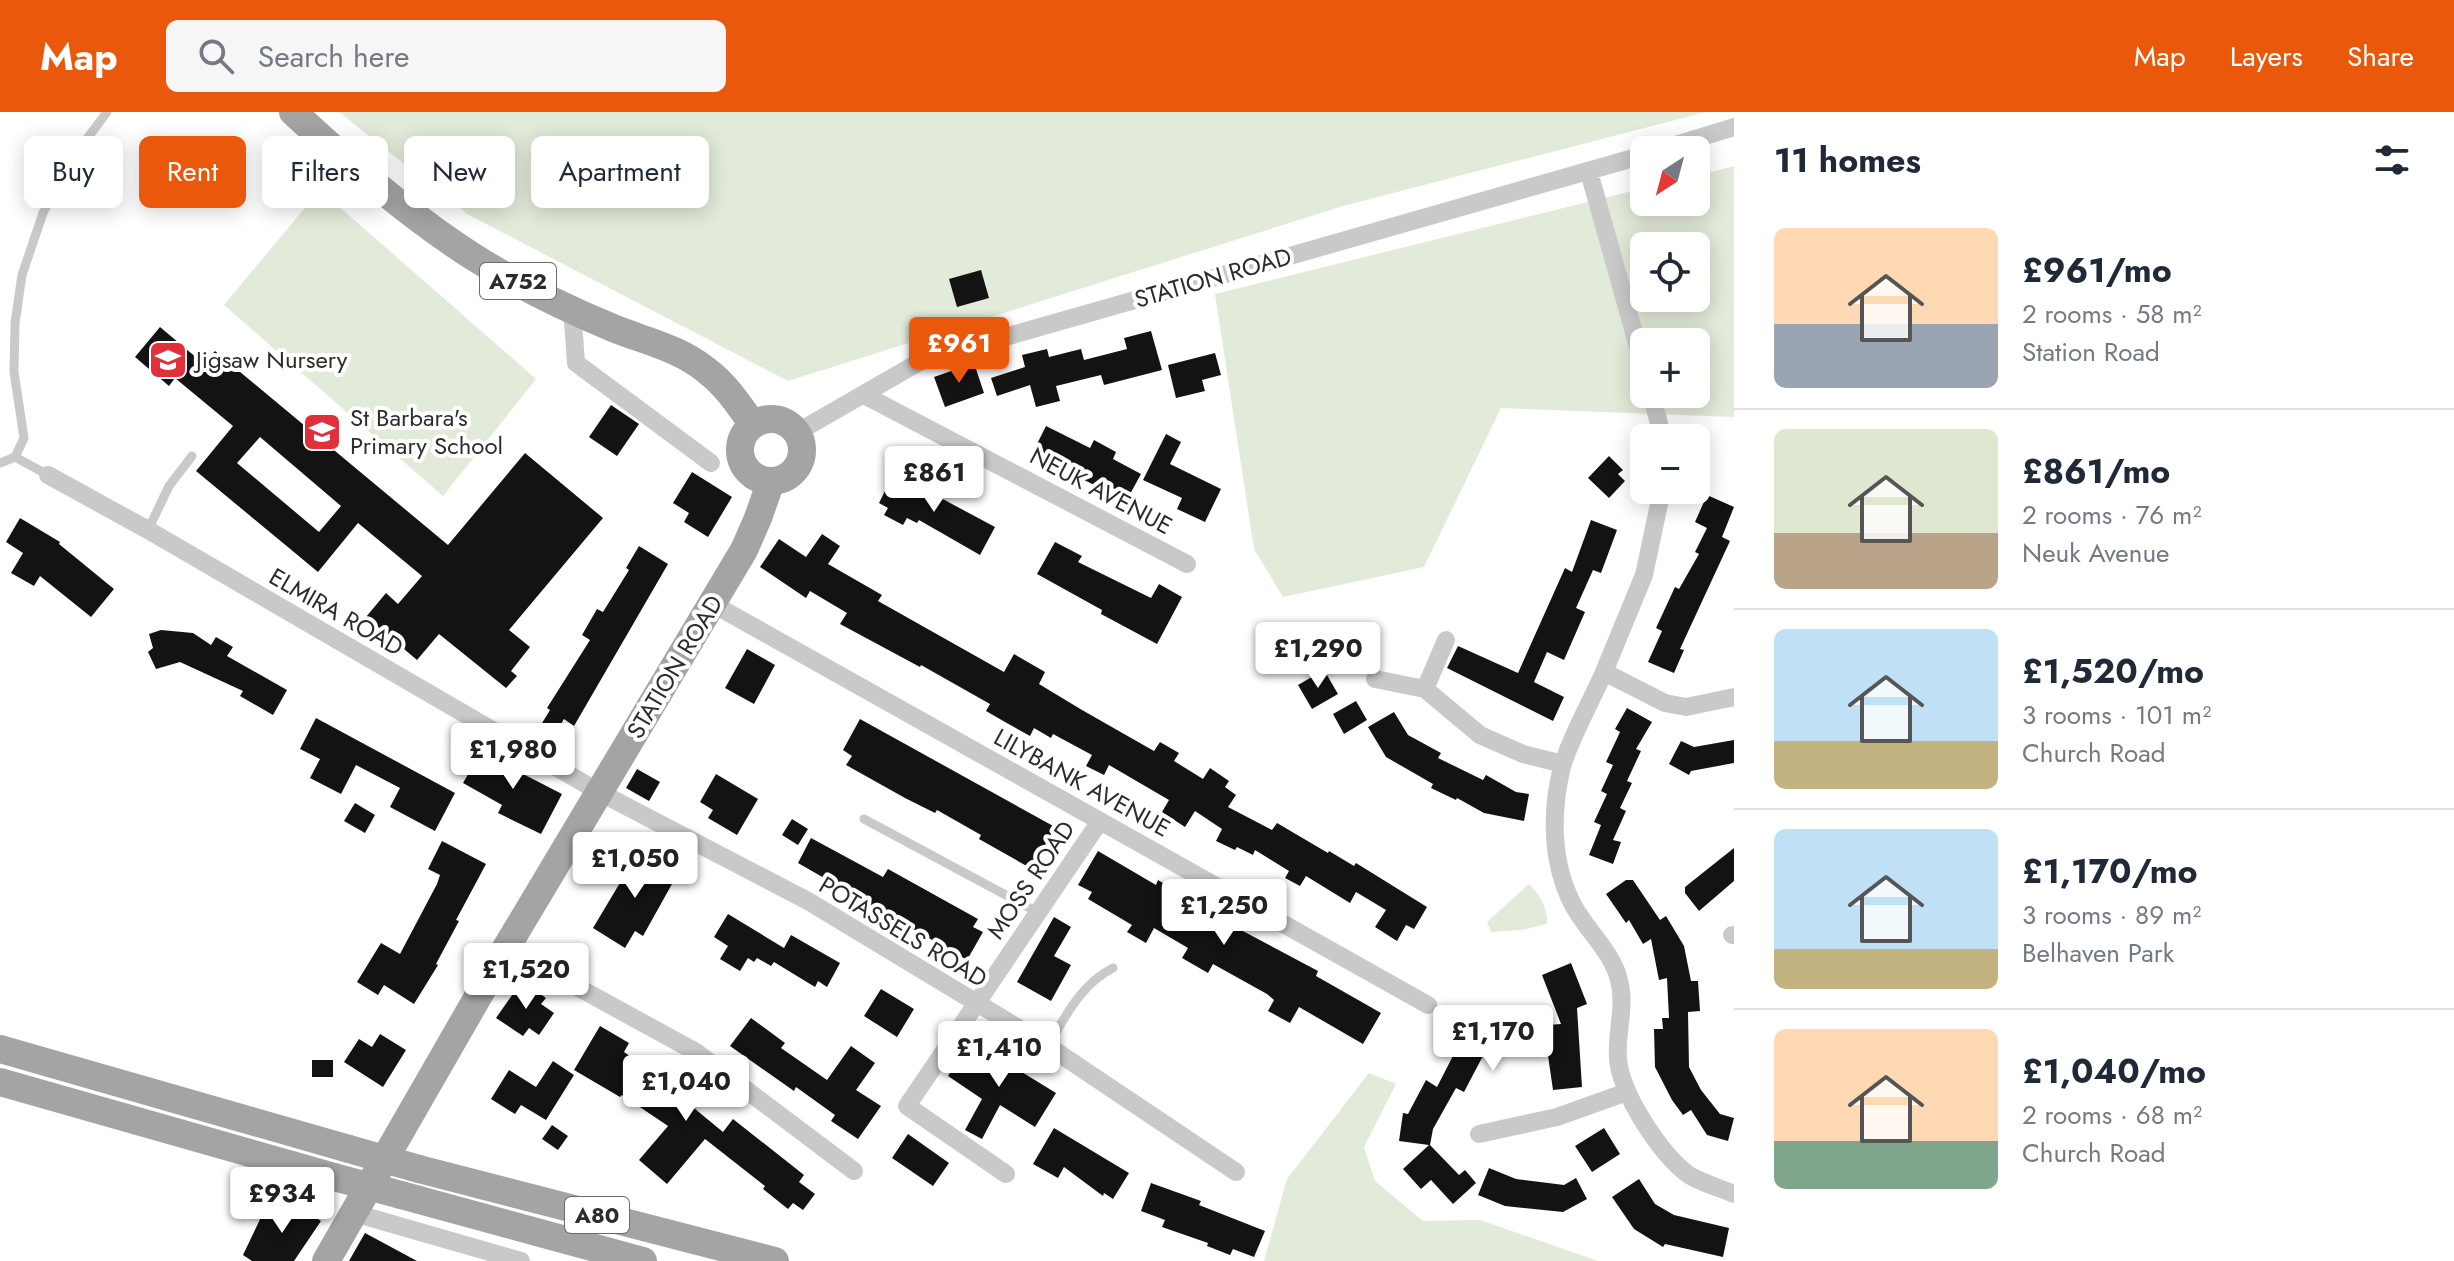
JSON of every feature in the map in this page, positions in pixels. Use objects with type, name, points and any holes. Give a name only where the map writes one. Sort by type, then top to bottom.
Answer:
[{"type":"main road","name":"A752","points":[[293,112],[351,165],[461,248],[572,308],[694,361],[724,386],[753,425]]},
{"type":"main road","points":[[769,419],[779,421],[796,433],[802,451],[796,469],[780,480],[771,481],[752,475],[740,457],[740,446],[743,436],[753,425],[769,419]]},
{"type":"main road","name":"STATION ROAD","points":[[326,1261],[506,948],[744,550],[771,481]]},
{"type":"main road","name":"A80","points":[[1,1050],[419,1169],[775,1261]]},
{"type":"main road","name":"A80","points":[[0,1082],[643,1261]]},
{"type":"street","points":[[1705,136],[1734,127]]},
{"type":"street","name":"STATION ROAD","points":[[796,433],[921,361],[1630,159]]},
{"type":"street","points":[[1589,172],[1633,328]]},
{"type":"street","points":[[572,308],[576,363],[711,463]]},
{"type":"street","name":"NEUK AVENUE","points":[[864,395],[1187,564]]},
{"type":"street","name":"ELMIRA ROAD","points":[[48,475],[599,792]]},
{"type":"street","points":[[1659,504],[1644,575],[1563,764],[1554,835],[1565,889],[1577,913],[1616,970],[1622,992],[1618,1056],[1620,1074],[1627,1092],[1666,1154],[1690,1175],[1734,1194]]},
{"type":"street","name":"LILYBANK AVENUE","points":[[713,604],[1428,1005]]},
{"type":"street","points":[[1425,689],[1446,640]]},
{"type":"street","points":[[1604,672],[1665,703],[1686,707],[1734,697]]},
{"type":"street","points":[[1375,679],[1425,689],[1480,735],[1523,754],[1563,764]]},
{"type":"street","name":"POTASSELS ROAD","points":[[599,792],[808,901],[1048,1046],[1236,1172]]},
{"type":"street","name":"MOSS ROAD","points":[[1006,1174],[907,1106],[1100,821]]},
{"type":"street","points":[[506,948],[696,1052],[854,1171]]},
{"type":"street","points":[[1479,1134],[1557,1117],[1627,1092]]},
{"type":"street","points":[[354,1213],[521,1261]]},
{"type":"lane","points":[[0,463],[15,457],[24,438],[14,372],[15,323],[22,275],[43,213],[68,164],[107,112]]},
{"type":"lane","points":[[148,530],[169,486],[192,456]]},
{"type":"lane","points":[[15,457],[48,475]]},
{"type":"lane","points":[[864,819],[1039,913]]},
{"type":"lane","points":[[1048,1046],[1087,986],[1097,976],[1113,968]]},
{"type":"green space","points":[[339,112],[1706,112],[1343,206],[788,381],[459,208],[515,208],[515,136],[404,136],[404,164],[388,151],[388,136],[369,136]]},
{"type":"green space","points":[[1734,166],[1734,417],[1501,408],[1424,567],[1283,597],[1254,549],[1215,294],[1630,191],[1630,216],[1710,216],[1710,172]]},
{"type":"green space","points":[[305,208],[341,208],[536,379],[443,496],[224,305]]},
{"type":"green space","points":[[1529,884],[1542,902],[1547,924],[1522,930],[1491,932],[1487,922]]},
{"type":"green space","points":[[1369,1073],[1396,1084],[1364,1147],[1375,1181],[1423,1221],[1480,1220],[1598,1261],[1264,1261],[1287,1179]]},
{"type":"building","points":[[981,270],[989,298],[957,307],[949,279]]},
{"type":"building","points":[[160,327],[204,364],[215,351],[448,545],[525,453],[603,518],[509,630],[530,647],[511,671],[517,676],[506,688],[439,634],[417,660],[366,617],[386,593],[398,604],[422,576],[358,523],[318,572],[196,471],[233,426],[175,378],[169,386],[135,357]],"holes":[[[260,437],[341,506],[319,532],[237,463]]]},
{"type":"building","points":[[1151,331],[1162,370],[1104,385],[1101,375],[1056,386],[1060,401],[1036,407],[1030,385],[997,396],[991,378],[1025,367],[1022,355],[1047,349],[1049,357],[1081,349],[1084,360],[1127,349],[1124,338]]},
{"type":"building","points":[[1215,353],[1221,375],[1202,380],[1205,391],[1176,398],[1168,365]]},
{"type":"building","points":[[974,363],[984,393],[945,407],[934,377]]},
{"type":"building","points":[[611,405],[639,424],[617,456],[589,437]]},
{"type":"building","points":[[1046,426],[1090,448],[1094,440],[1116,452],[1113,459],[1141,474],[1129,496],[1099,481],[1096,486],[1067,471],[1065,474],[1046,465],[1049,460],[1033,452]]},
{"type":"building","points":[[1166,434],[1181,442],[1170,464],[1221,489],[1205,522],[1177,509],[1182,498],[1143,480]]},
{"type":"building","points":[[1609,456],[1623,470],[1618,474],[1625,481],[1609,498],[1588,478]]},
{"type":"building","points":[[692,472],[732,497],[708,537],[684,522],[689,513],[673,503]]},
{"type":"building","points":[[894,473],[995,527],[980,555],[919,520],[917,523],[907,518],[903,525],[884,515],[888,508],[879,503]]},
{"type":"building","points":[[1710,496],[1734,507],[1722,537],[1730,541],[1680,649],[1684,650],[1674,673],[1648,662],[1662,631],[1656,628],[1675,587],[1679,589],[1699,554],[1695,552],[1707,528],[1695,522],[1703,504],[1710,504]]},
{"type":"building","points":[[20,518],[60,542],[114,589],[91,617],[40,576],[34,586],[11,573],[23,553],[6,542]]},
{"type":"building","points":[[1591,520],[1617,530],[1601,573],[1593,570],[1576,608],[1585,612],[1564,660],[1547,652],[1534,682],[1564,697],[1553,721],[1447,668],[1458,646],[1518,673],[1565,568],[1572,572]]},
{"type":"building","points":[[822,534],[840,546],[828,564],[882,595],[878,601],[1004,672],[1014,654],[1045,672],[1039,684],[1082,710],[1154,751],[1160,742],[1179,753],[1174,761],[1203,779],[1210,768],[1229,781],[1225,787],[1236,795],[1228,807],[1272,830],[1277,823],[1328,853],[1354,866],[1356,863],[1427,907],[1414,929],[1406,925],[1397,941],[1375,927],[1386,910],[1356,892],[1350,903],[1306,876],[1300,886],[1285,878],[1289,871],[1255,850],[1253,855],[1216,841],[1222,829],[1195,811],[1185,827],[1162,812],[1169,800],[1109,765],[1104,775],[1086,766],[1092,755],[1053,734],[1051,738],[1034,728],[1030,736],[1005,722],[986,711],[990,704],[840,624],[847,613],[810,591],[806,598],[760,567],[779,539],[806,557]]},
{"type":"building","points":[[1055,542],[1082,556],[1078,562],[1151,598],[1159,584],[1182,597],[1157,644],[1037,574]]},
{"type":"building","points":[[639,546],[668,564],[574,726],[564,719],[550,742],[536,733],[550,710],[547,708],[590,640],[582,635],[597,609],[603,612],[629,570],[626,568]]},
{"type":"building","points":[[161,630],[193,633],[211,645],[216,637],[233,647],[227,656],[287,690],[273,715],[240,696],[243,691],[180,662],[156,669],[148,652],[153,648],[149,634]]},
{"type":"building","points":[[747,649],[775,665],[754,704],[725,688]]},
{"type":"building","points":[[1324,670],[1338,694],[1312,709],[1298,685]]},
{"type":"building","points":[[1356,701],[1367,720],[1344,734],[1333,714]]},
{"type":"building","points":[[1627,708],[1652,722],[1636,749],[1641,751],[1627,781],[1632,783],[1620,808],[1626,811],[1613,840],[1621,842],[1613,864],[1589,855],[1601,825],[1594,822],[1607,794],[1601,791],[1613,765],[1606,762],[1620,732],[1615,729]]},
{"type":"building","points":[[1394,712],[1408,735],[1441,753],[1438,758],[1483,780],[1486,775],[1516,792],[1529,794],[1524,821],[1484,813],[1431,788],[1433,784],[1386,757],[1368,727]]},
{"type":"building","points":[[316,718],[455,793],[435,831],[390,807],[400,788],[356,765],[341,794],[310,778],[320,759],[300,749]]},
{"type":"building","points":[[860,719],[1055,827],[1032,869],[979,839],[981,835],[937,810],[935,813],[846,765],[852,756],[843,750]]},
{"type":"building","points":[[1734,740],[1734,763],[1691,771],[1689,775],[1669,764],[1681,741],[1694,747]]},
{"type":"building","points":[[485,745],[500,754],[496,760],[562,794],[541,834],[498,813],[502,805],[463,783]]},
{"type":"building","points":[[637,769],[660,782],[649,801],[626,788]]},
{"type":"building","points":[[716,774],[758,799],[737,835],[708,818],[713,810],[700,802]]},
{"type":"building","points":[[355,803],[375,815],[365,833],[344,821]]},
{"type":"building","points":[[792,819],[808,829],[798,845],[782,835]]},
{"type":"building","points":[[811,838],[883,877],[888,869],[978,919],[973,927],[983,932],[967,960],[798,863]]},
{"type":"building","points":[[442,841],[486,864],[456,920],[459,921],[438,965],[414,1004],[384,985],[378,995],[357,982],[381,943],[400,954],[437,884],[440,875],[428,869]]},
{"type":"building","points":[[1734,848],[1734,881],[1699,911],[1685,893],[1685,887]]},
{"type":"building","points":[[639,851],[674,872],[669,882],[672,884],[643,936],[635,931],[625,948],[593,928]]},
{"type":"building","points":[[1098,851],[1156,885],[1158,880],[1241,930],[1318,971],[1316,976],[1381,1013],[1363,1044],[1299,1007],[1290,1023],[1268,1011],[1274,1000],[1267,994],[1213,964],[1208,973],[1182,958],[1188,948],[1154,928],[1146,943],[1127,932],[1132,925],[1088,899],[1092,892],[1078,885]]},
{"type":"building","points":[[1626,880],[1633,880],[1660,920],[1666,916],[1684,946],[1691,981],[1698,981],[1700,1011],[1688,1012],[1689,1067],[1701,1090],[1720,1114],[1734,1118],[1728,1141],[1707,1135],[1691,1110],[1683,1115],[1655,1067],[1654,1029],[1663,1029],[1662,1018],[1669,1018],[1667,978],[1659,980],[1651,939],[1643,944],[1629,920],[1626,923],[1606,894]]},
{"type":"building","points":[[728,914],[784,948],[791,935],[840,963],[827,987],[818,981],[815,987],[774,962],[771,966],[757,958],[754,962],[748,958],[740,971],[720,959],[728,946],[714,937]]},
{"type":"building","points":[[1054,917],[1071,927],[1054,956],[1071,965],[1051,1001],[1017,982]]},
{"type":"building","points":[[1571,963],[1587,1004],[1577,1008],[1582,1087],[1553,1090],[1546,1042],[1512,1045],[1513,1049],[1485,1052],[1464,1092],[1456,1088],[1433,1129],[1430,1145],[1459,1175],[1465,1170],[1476,1183],[1453,1204],[1431,1180],[1421,1189],[1403,1169],[1429,1145],[1399,1141],[1403,1113],[1408,1114],[1426,1080],[1437,1087],[1456,1050],[1446,1043],[1464,1020],[1521,1014],[1522,1027],[1561,1024],[1542,975]]},
{"type":"building","points":[[522,981],[546,998],[541,1004],[554,1013],[539,1035],[529,1028],[523,1036],[496,1018]]},
{"type":"building","points":[[881,989],[914,1009],[897,1037],[864,1016]]},
{"type":"building","points":[[751,1018],[785,1043],[781,1048],[827,1080],[851,1046],[875,1063],[856,1090],[881,1106],[858,1139],[831,1121],[835,1115],[796,1087],[794,1091],[730,1046]]},
{"type":"building","points":[[600,1026],[629,1043],[624,1052],[668,1082],[666,1085],[723,1132],[733,1119],[804,1175],[799,1182],[815,1194],[803,1210],[793,1203],[788,1209],[763,1189],[765,1186],[705,1139],[667,1184],[639,1160],[668,1126],[622,1095],[620,1097],[574,1070]]},
{"type":"building","points":[[380,1034],[406,1050],[383,1087],[344,1062],[359,1039],[372,1047]]},
{"type":"building","points":[[971,1041],[1056,1093],[1035,1127],[1000,1105],[982,1139],[965,1130],[982,1099],[948,1076]]},
{"type":"building","points":[[312,1060],[333,1060],[333,1077],[312,1077]]},
{"type":"building","points":[[553,1061],[574,1075],[546,1120],[521,1105],[515,1114],[491,1099],[509,1070],[536,1087]]},
{"type":"building","points":[[552,1125],[568,1136],[558,1150],[542,1139]]},
{"type":"building","points":[[1054,1128],[1129,1173],[1113,1199],[1104,1193],[1103,1196],[1064,1167],[1058,1178],[1033,1164]]},
{"type":"building","points":[[1604,1128],[1620,1154],[1592,1172],[1575,1146]]},
{"type":"building","points":[[908,1134],[949,1163],[933,1186],[892,1158]]},
{"type":"building","points":[[1489,1168],[1516,1179],[1564,1185],[1576,1178],[1587,1199],[1563,1212],[1505,1206],[1478,1195]]},
{"type":"building","points":[[1639,1179],[1655,1204],[1674,1215],[1729,1228],[1723,1257],[1665,1244],[1663,1247],[1634,1229],[1612,1197]]},
{"type":"building","points":[[1151,1183],[1201,1201],[1199,1205],[1265,1231],[1254,1257],[1233,1249],[1230,1255],[1207,1246],[1208,1243],[1162,1227],[1165,1220],[1141,1211]]},
{"type":"building","points":[[281,1202],[293,1203],[321,1221],[294,1261],[252,1261],[243,1255],[263,1213],[273,1218]]},
{"type":"building","points":[[365,1233],[417,1261],[349,1261]]},
{"type":"place","name":"Jigsaw Nursery","points":[[168,360]]},
{"type":"place","name":"St Barbara's Primary School","points":[[322,432]]}]
